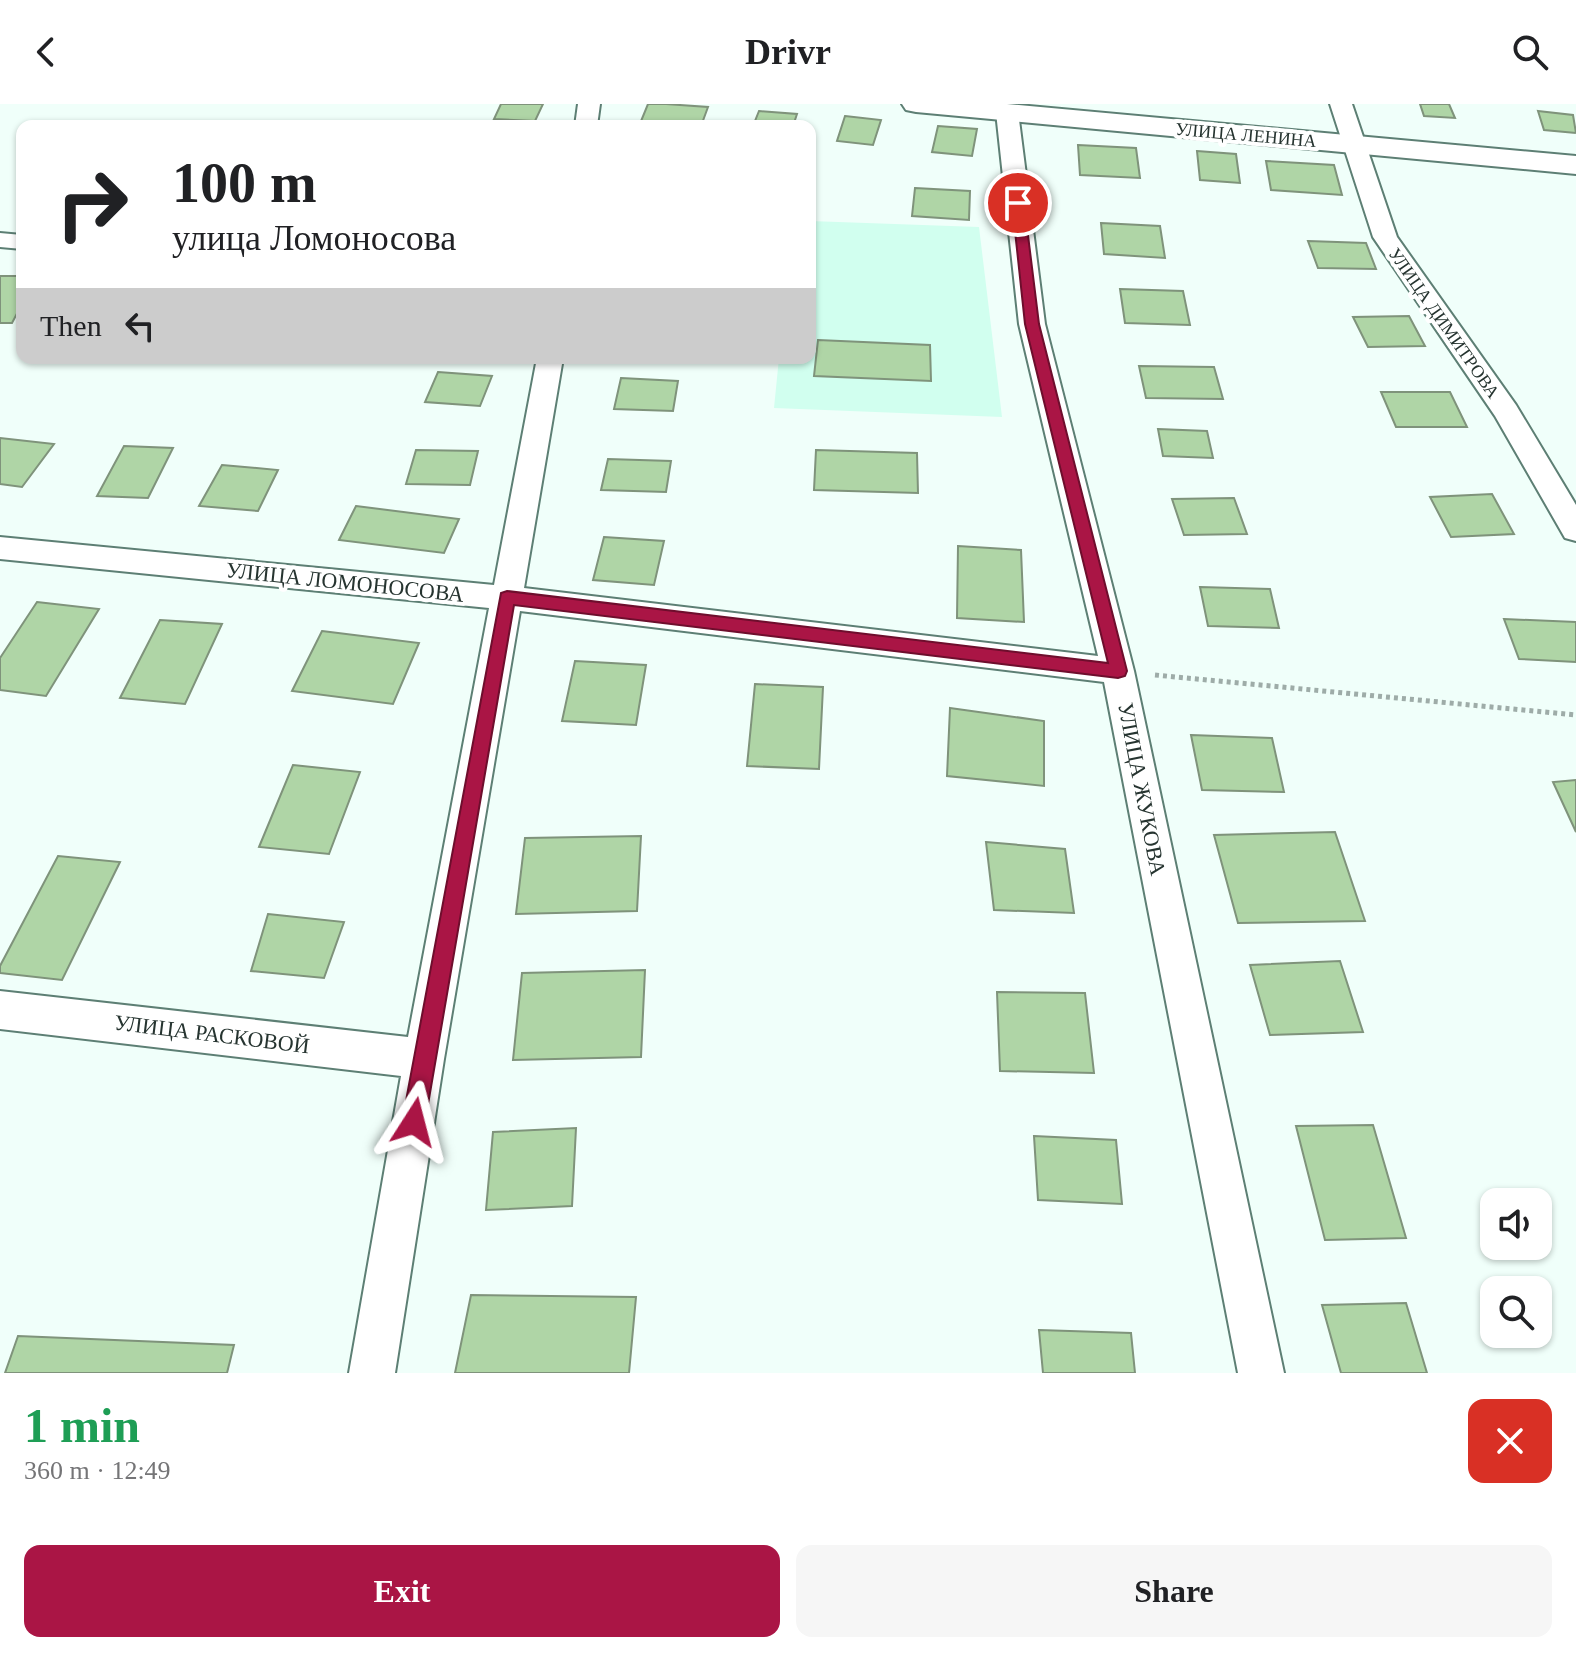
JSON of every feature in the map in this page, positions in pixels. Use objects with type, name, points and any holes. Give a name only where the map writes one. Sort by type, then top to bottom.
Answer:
[{"type":"street","name":"УЛИЦА ЛЕНИНА","points":[[916,104],[1576,165]]},
{"type":"street","name":"УЛИЦА ДИМИТРОВА","points":[[1341,104],[1385,237],[1506,412],[1576,530]]},
{"type":"street","name":"УЛИЦА ЖУКОВА","points":[[1007,112],[1032,324],[1118,671],[1261,1373]]},
{"type":"street","points":[[372,1373],[424,1059],[549,364]]},
{"type":"street","name":"УЛИЦА ЛОМОНОСОВА","points":[[0,548],[507,598],[1118,671]]},
{"type":"street","name":"УЛИЦА РАСКОВОЙ","points":[[0,1010],[424,1059]]},
{"type":"path","points":[[1118,671],[1576,715]]},
{"type":"shaded area","points":[[816,221],[979,227],[1002,417],[774,408],[778,364],[816,364]]},
{"type":"building","points":[[501,104],[543,104],[535,120],[494,119]]},
{"type":"building","points":[[648,104],[708,107],[703,120],[641,120]]},
{"type":"building","points":[[1420,104],[1449,104],[1455,118],[1424,116]]},
{"type":"building","points":[[759,111],[797,114],[795,120],[755,120]]},
{"type":"building","points":[[1538,111],[1573,115],[1576,133],[1544,130]]},
{"type":"building","points":[[845,116],[881,120],[873,145],[837,141]]},
{"type":"building","points":[[938,126],[977,129],[972,156],[932,152]]},
{"type":"building","points":[[1078,145],[1136,148],[1140,178],[1080,175]]},
{"type":"building","points":[[1197,151],[1236,154],[1240,183],[1200,180]]},
{"type":"building","points":[[1266,161],[1334,165],[1342,195],[1271,190]]},
{"type":"building","points":[[915,188],[970,191],[969,220],[912,216]]},
{"type":"building","points":[[1101,223],[1160,226],[1165,258],[1104,254]]},
{"type":"building","points":[[1308,241],[1366,243],[1376,269],[1318,268]]},
{"type":"building","points":[[0,276],[16,276],[16,315],[12,323],[0,323]]},
{"type":"building","points":[[1120,289],[1183,291],[1190,325],[1125,323]]},
{"type":"building","points":[[1409,316],[1425,346],[1368,347],[1353,317]]},
{"type":"building","points":[[818,340],[930,345],[931,381],[814,376]]},
{"type":"building","points":[[1139,366],[1214,367],[1223,399],[1146,398]]},
{"type":"building","points":[[438,372],[492,376],[480,406],[425,402]]},
{"type":"building","points":[[621,378],[678,381],[673,411],[614,409]]},
{"type":"building","points":[[1381,392],[1450,392],[1467,427],[1396,427]]},
{"type":"building","points":[[1158,429],[1207,431],[1213,458],[1163,456]]},
{"type":"building","points":[[0,438],[54,444],[22,487],[0,484]]},
{"type":"building","points":[[124,446],[173,448],[148,498],[97,496]]},
{"type":"building","points":[[416,450],[478,451],[470,485],[406,484]]},
{"type":"building","points":[[816,450],[917,453],[918,493],[814,490]]},
{"type":"building","points":[[608,459],[671,461],[666,492],[601,490]]},
{"type":"building","points":[[222,465],[278,470],[258,511],[199,506]]},
{"type":"building","points":[[1492,494],[1514,534],[1451,537],[1430,497]]},
{"type":"building","points":[[1234,498],[1247,534],[1184,535],[1172,499]]},
{"type":"building","points":[[356,506],[459,519],[444,553],[339,540]]},
{"type":"building","points":[[604,537],[664,541],[654,585],[593,580]]},
{"type":"building","points":[[958,546],[1021,550],[1024,622],[957,618]]},
{"type":"building","points":[[1200,587],[1270,589],[1279,628],[1208,626]]},
{"type":"building","points":[[37,602],[99,609],[46,696],[0,690],[0,658]]},
{"type":"building","points":[[1504,619],[1576,622],[1576,662],[1519,659]]},
{"type":"building","points":[[160,620],[222,624],[185,704],[120,698]]},
{"type":"building","points":[[322,631],[419,643],[393,704],[292,691]]},
{"type":"building","points":[[575,661],[646,665],[636,725],[562,721]]},
{"type":"building","points":[[755,684],[823,687],[819,769],[747,766]]},
{"type":"building","points":[[950,708],[1044,721],[1044,786],[947,776]]},
{"type":"building","points":[[1191,735],[1272,738],[1284,792],[1202,790]]},
{"type":"building","points":[[293,765],[360,772],[329,854],[259,847]]},
{"type":"building","points":[[1576,780],[1576,832],[1553,782]]},
{"type":"building","points":[[1335,832],[1365,921],[1238,923],[1214,835]]},
{"type":"building","points":[[641,836],[637,911],[516,914],[525,838]]},
{"type":"building","points":[[986,842],[1065,849],[1074,913],[994,910]]},
{"type":"building","points":[[58,856],[120,862],[62,980],[0,973],[0,966]]},
{"type":"building","points":[[268,914],[344,922],[324,978],[251,971]]},
{"type":"building","points":[[1340,961],[1363,1032],[1270,1035],[1250,965]]},
{"type":"building","points":[[645,970],[641,1057],[513,1060],[522,973]]},
{"type":"building","points":[[997,992],[1085,993],[1094,1073],[1000,1071]]},
{"type":"building","points":[[1373,1125],[1406,1238],[1325,1240],[1296,1126]]},
{"type":"building","points":[[576,1128],[572,1206],[486,1210],[493,1132]]},
{"type":"building","points":[[1034,1136],[1116,1140],[1122,1204],[1038,1200]]},
{"type":"building","points":[[471,1295],[636,1297],[629,1373],[455,1373]]},
{"type":"building","points":[[1406,1303],[1427,1373],[1341,1373],[1322,1305]]},
{"type":"building","points":[[1039,1330],[1131,1333],[1135,1373],[1043,1373]]},
{"type":"building","points":[[18,1336],[234,1345],[227,1373],[5,1373]]},
{"type":"route","points":[[414,1122],[507,598],[1118,671],[1032,324],[1018,203]]}]
